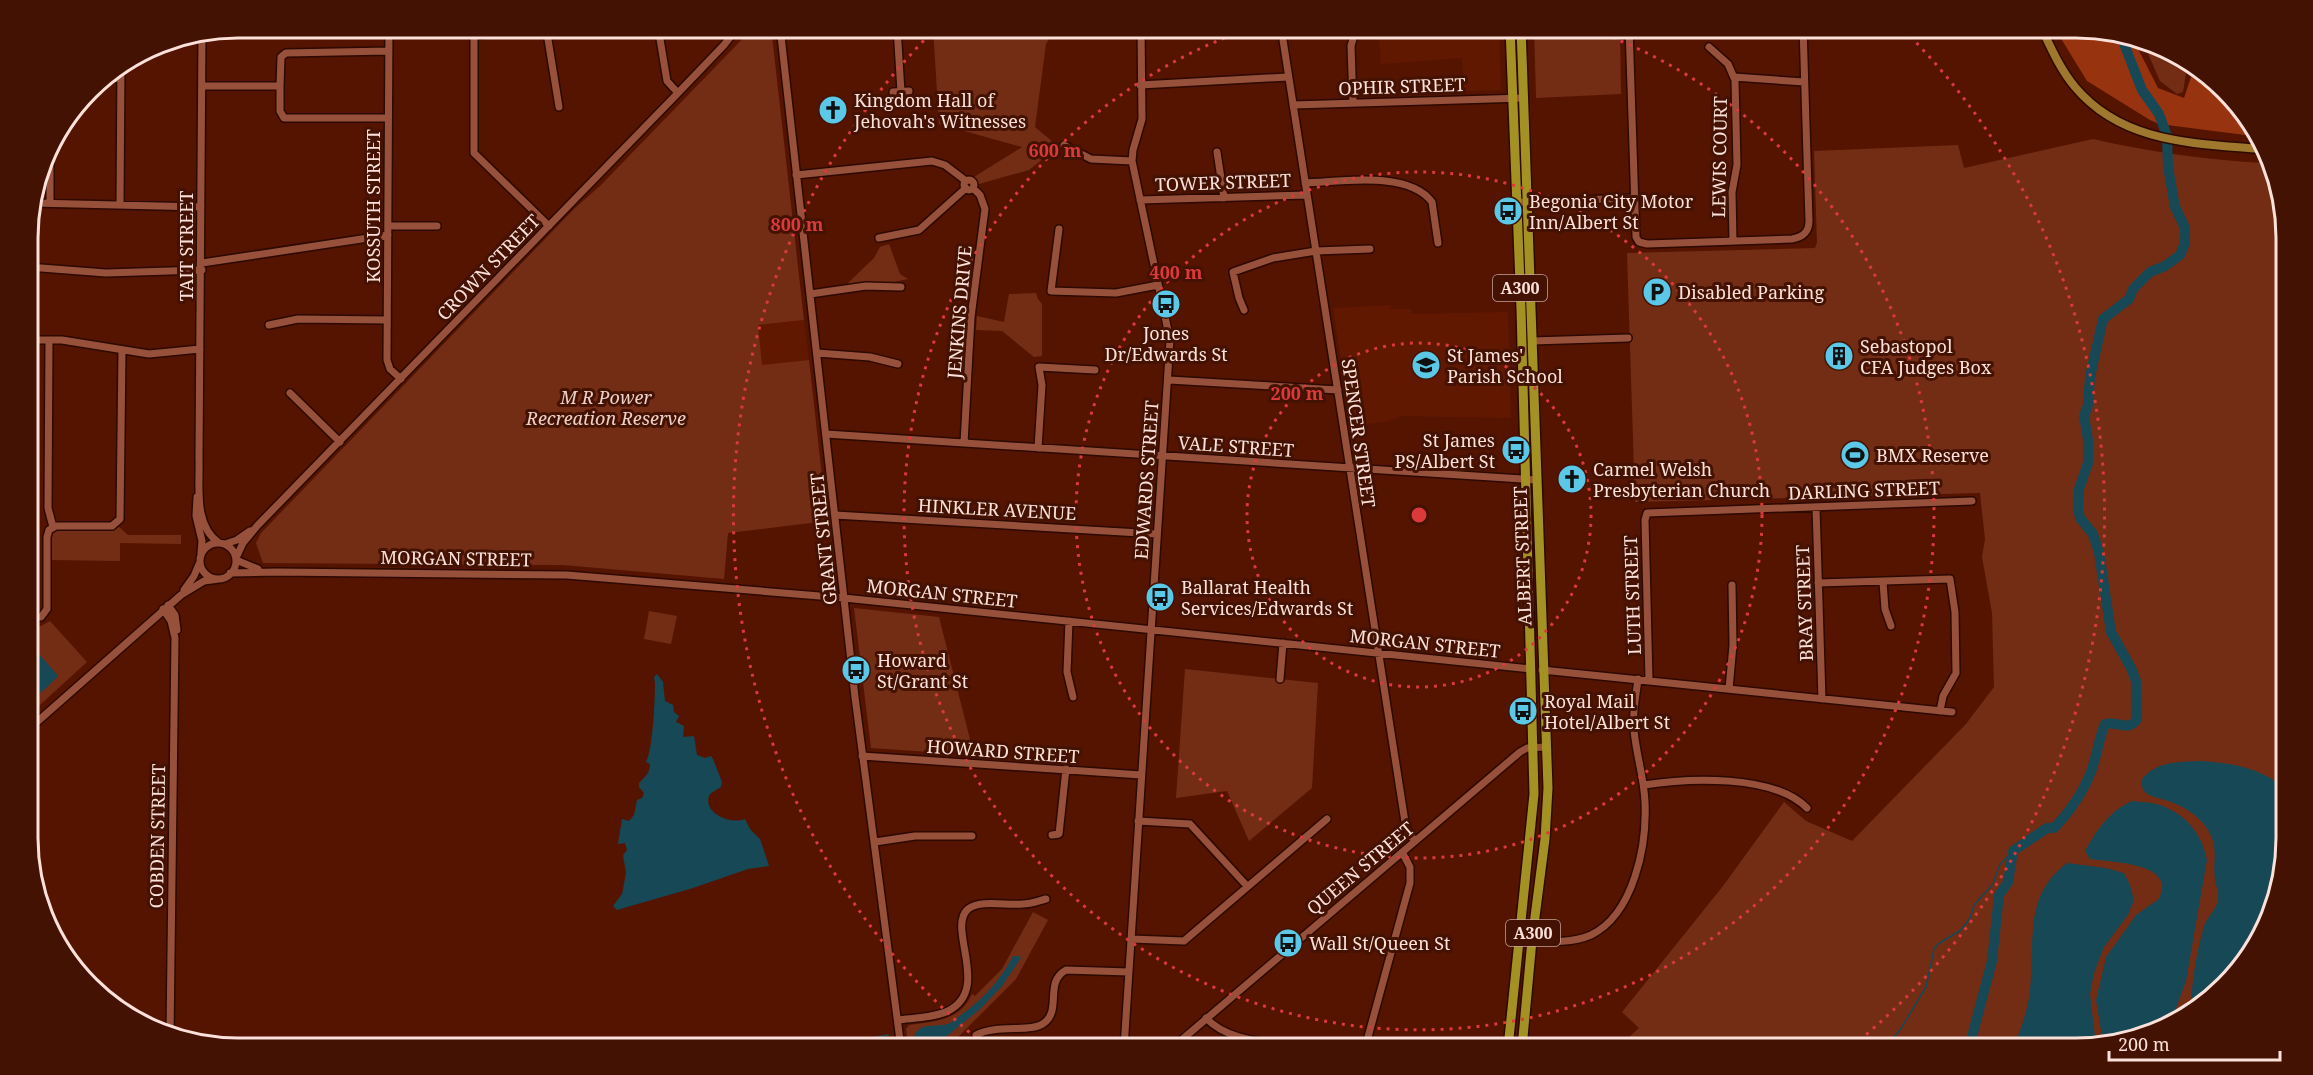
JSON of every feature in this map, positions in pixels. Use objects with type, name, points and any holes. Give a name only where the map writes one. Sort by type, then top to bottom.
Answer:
[{"type":"highway","name":"ALBERT STREET","points":[[1509,1037],[1534,794],[1510,38]]},
{"type":"highway","name":"ALBERT STREET","points":[[1521,38],[1547,806],[1523,1037]]},
{"type":"highway","points":[[1513,1002],[1526,1004]]},
{"type":"main road","points":[[2047,38],[2063,70],[2089,102],[2120,123],[2151,136],[2182,142],[2254,148]]},
{"type":"street","name":"KOSSUTH STREET","points":[[389,38],[387,364],[401,379]]},
{"type":"street","points":[[475,38],[474,153],[549,226]]},
{"type":"street","points":[[548,38],[560,107]]},
{"type":"street","points":[[660,38],[667,81],[678,93]]},
{"type":"street","name":"CROWN STREET","points":[[236,559],[243,543],[257,526],[729,38]]},
{"type":"street","name":"GRANT STREET","points":[[781,38],[862,756],[900,1038]]},
{"type":"street","points":[[898,38],[901,92]]},
{"type":"street","name":"EDWARDS STREET","points":[[1125,1038],[1170,340],[1132,161],[1141,122],[1141,38]]},
{"type":"street","name":"SPENCER STREET","points":[[1283,38],[1405,822],[1408,832],[1415,841]]},
{"type":"street","points":[[1353,103],[1354,38]]},
{"type":"street","points":[[1629,38],[1634,198],[1636,237],[1639,243],[1792,239],[1804,236],[1809,224],[1803,38]]},
{"type":"street","name":"TAIT STREET","points":[[200,558],[202,543],[196,516],[202,267],[202,41]]},
{"type":"street","name":"LEWIS COURT","points":[[1709,47],[1728,64],[1734,77],[1737,168],[1732,192],[1733,241]]},
{"type":"street","points":[[388,118],[284,118],[280,113],[280,59],[284,53],[389,51]]},
{"type":"street","points":[[120,204],[121,75]]},
{"type":"street","points":[[1140,85],[1288,77]]},
{"type":"street","points":[[1734,77],[1804,82]]},
{"type":"street","points":[[202,86],[280,86]]},
{"type":"street","name":"OPHIR STREET","points":[[1293,105],[1524,98]]},
{"type":"street","points":[[1064,144],[1091,159],[1132,161]]},
{"type":"street","points":[[1217,152],[1224,198]]},
{"type":"street","points":[[796,175],[932,161],[945,165],[968,186],[919,230],[879,238]]},
{"type":"street","points":[[50,169],[50,202]]},
{"type":"street","points":[[1305,183],[1384,181],[1417,189],[1432,202],[1438,243]]},
{"type":"street","name":"JENKINS DRIVE","points":[[963,443],[971,317],[985,210],[981,196],[968,186]]},
{"type":"street","name":"TOWER STREET","points":[[1140,200],[1307,195]]},
{"type":"street","points":[[1516,202],[1634,198]]},
{"type":"street","points":[[41,203],[201,207]]},
{"type":"street","points":[[388,226],[437,226]]},
{"type":"street","points":[[1059,229],[1051,291],[1117,293],[1158,285]]},
{"type":"street","points":[[38,268],[106,273],[202,267],[388,235]]},
{"type":"street","points":[[1245,310],[1239,298],[1233,272],[1262,260],[1316,251],[1370,249]]},
{"type":"street","points":[[810,294],[875,285],[901,287]]},
{"type":"street","points":[[269,325],[298,320],[387,320]]},
{"type":"street","points":[[1532,341],[1629,338]]},
{"type":"street","points":[[38,340],[149,354],[200,349]]},
{"type":"street","points":[[49,340],[48,508],[53,527]]},
{"type":"street","points":[[38,617],[42,617],[47,609],[46,537],[48,532],[53,527],[111,527],[120,521],[122,350]]},
{"type":"street","points":[[817,353],[870,357],[898,364]]},
{"type":"street","points":[[1038,448],[1042,384],[1039,367],[1095,370]]},
{"type":"street","points":[[1168,380],[1338,390]]},
{"type":"street","points":[[290,393],[340,442]]},
{"type":"street","name":"VALE STREET","points":[[826,434],[1537,480]]},
{"type":"street","name":"TAIT STREET","points":[[199,458],[203,523],[210,535],[222,543]]},
{"type":"street","name":"DARLING STREET","points":[[1650,512],[1972,501]]},
{"type":"street","name":"BRAY STREET","points":[[1816,507],[1822,699]]},
{"type":"street","name":"LUTH STREET","points":[[1649,680],[1645,520],[1646,514],[1650,512]]},
{"type":"street","name":"HINKLER AVENUE","points":[[835,515],[1157,534]]},
{"type":"street","name":"CROWN STREET","points":[[222,543],[237,540],[257,526]]},
{"type":"street","points":[[38,720],[181,595],[204,581],[219,579],[231,573],[236,559],[232,550],[222,543],[210,545],[200,558],[194,576],[181,595]]},
{"type":"street","points":[[200,558],[205,573],[212,578],[219,579]]},
{"type":"street","name":"MORGAN STREET","points":[[236,559],[250,567],[276,572]]},
{"type":"street","name":"MORGAN STREET","points":[[231,573],[567,575],[844,598],[1531,669]]},
{"type":"street","points":[[1818,583],[1950,579],[1955,614],[1956,673],[1943,696],[1940,711]]},
{"type":"street","points":[[1883,582],[1885,609],[1891,626]]},
{"type":"street","points":[[1729,689],[1733,645],[1732,585]]},
{"type":"street","name":"COBDEN STREET","points":[[166,607],[177,621],[170,1026]]},
{"type":"street","points":[[1069,621],[1066,672],[1073,697]]},
{"type":"street","points":[[1280,679],[1283,643]]},
{"type":"street","points":[[1542,670],[1952,712]]},
{"type":"street","points":[[1532,940],[1568,941],[1586,937],[1598,931],[1614,916],[1628,892],[1641,854],[1645,823],[1644,785],[1634,729],[1638,680]]},
{"type":"street","points":[[1533,747],[1545,747]]},
{"type":"street","name":"QUEEN STREET","points":[[1184,1037],[1520,752],[1533,747]]},
{"type":"street","name":"HOWARD STREET","points":[[862,756],[1141,775]]},
{"type":"street","points":[[1052,835],[1059,834],[1066,770]]},
{"type":"street","points":[[1644,785],[1686,780],[1728,781],[1763,787],[1792,796],[1807,808]]},
{"type":"street","points":[[1131,939],[1183,941],[1326,819]]},
{"type":"street","points":[[1138,821],[1190,824],[1247,886]]},
{"type":"street","points":[[875,842],[915,836],[972,836]]},
{"type":"street","points":[[1368,1037],[1410,883],[1410,867],[1402,852]]},
{"type":"street","points":[[898,1020],[943,1013],[953,1008],[961,999],[968,974],[962,922],[969,909],[978,905],[1025,904],[1046,899]]},
{"type":"street","points":[[976,1035],[989,1029],[1042,1025],[1051,1014],[1055,981],[1066,970],[1129,972]]},
{"type":"street","points":[[1206,1018],[1216,1028],[1228,1034],[1246,1037]]},
{"type":"shaded area","points":[[1379,38],[1499,38],[1501,90],[1464,91],[1462,58],[1381,64]]},
{"type":"shaded area","points":[[2061,38],[2115,41],[2137,47],[2158,88],[2184,98],[2192,75],[2217,96],[2247,135],[2159,124],[2087,81]]},
{"type":"shaded area","name":"St James' Parish School","points":[[1391,305],[1391,309],[1411,309],[1412,314],[1508,312],[1511,418],[1400,416],[1389,421],[1351,426],[1333,308]]},
{"type":"shaded area","points":[[804,320],[809,360],[762,366],[757,325]]},
{"type":"green space","name":"M R Power Recreation Reserve","points":[[743,38],[772,38],[804,320],[758,325],[762,365],[809,360],[827,521],[728,533],[724,579],[563,565],[263,563],[256,543],[261,533],[575,208],[600,186]]},
{"type":"green space","points":[[934,38],[1049,38],[1046,44],[1035,127],[1053,142],[1053,151],[1029,170],[979,184],[974,177],[1022,147],[939,124]]},
{"type":"green space","points":[[1534,38],[1620,38],[1621,94],[1536,98]]},
{"type":"green space","points":[[2147,51],[2186,71],[2183,92],[2177,94],[2160,81]]},
{"type":"green space","points":[[2093,139],[2178,155],[2261,163],[2269,186],[2276,238],[2276,837],[2272,877],[2265,902],[2242,949],[2207,988],[2187,1004],[2164,1017],[2115,1034],[2089,1037],[1629,1037],[1639,1028],[1622,1012],[1723,886],[1784,802],[1806,821],[1852,841],[1966,724],[1994,687],[1992,613],[1982,557],[1985,539],[1980,493],[1635,502],[1627,253],[1815,248],[1817,243],[1814,151],[1958,145],[1964,168]]},
{"type":"green space","points":[[889,244],[900,274],[908,279],[848,286],[848,283],[874,258],[880,247]]},
{"type":"green space","points":[[1036,293],[1042,304],[1042,356],[1034,357],[1002,331],[976,330],[977,316],[1004,322],[1009,294]]},
{"type":"green space","points":[[119,527],[128,535],[181,535],[181,544],[120,543],[120,561],[50,560],[50,536],[54,530],[112,530]]},
{"type":"green space","points":[[854,608],[939,617],[974,755],[871,748]]},
{"type":"green space","points":[[649,611],[677,616],[671,644],[644,639]]},
{"type":"green space","points":[[50,621],[87,662],[38,707],[38,626]]},
{"type":"green space","points":[[1185,669],[1318,683],[1312,788],[1249,841],[1227,791],[1176,798]]},
{"type":"green space","points":[[1033,912],[1048,920],[1016,979],[957,1038],[907,1038],[906,1029],[909,1025],[937,1021],[954,1015],[967,1003],[972,994],[975,996],[1002,969]]},
{"type":"water","points":[[38,654],[58,676],[38,694]]},
{"type":"water","points":[[657,674],[663,682],[665,701],[673,705],[674,712],[679,716],[676,722],[684,726],[683,737],[694,736],[697,755],[705,758],[711,756],[713,759],[722,782],[721,787],[709,796],[710,808],[726,819],[745,819],[750,829],[760,839],[769,866],[748,869],[617,910],[613,906],[622,894],[626,873],[623,855],[627,850],[625,843],[618,844],[622,819],[629,821],[634,815],[637,800],[642,798],[644,793],[639,783],[647,775],[650,767],[650,764],[646,762],[652,736],[654,677]]},
{"type":"water","points":[[2176,762],[2224,763],[2257,771],[2276,782],[2275,851],[2272,877],[2265,902],[2242,949],[2226,969],[2192,1000],[2196,958],[2205,922],[2218,902],[2213,841],[2206,827],[2194,815],[2178,805],[2148,794],[2143,790],[2141,781],[2146,774],[2160,766]]},
{"type":"water","points":[[2132,801],[2150,803],[2178,814],[2197,834],[2207,860],[2186,981],[2175,1011],[2140,1027],[2102,1036],[2096,1000],[2106,957],[2136,915],[2160,898],[2162,886],[2158,877],[2151,871],[2131,864],[2090,859],[2085,851],[2110,816]]},
{"type":"water","points":[[2067,863],[2106,868],[2124,873],[2134,900],[2128,915],[2104,947],[2094,973],[2090,994],[2095,1036],[2017,1037],[2029,997],[2032,937],[2037,905],[2043,890],[2053,876]]},
{"type":"water","points":[[1013,956],[1021,958],[1002,986],[980,1009],[947,1036],[914,1037],[920,1028],[945,1025],[954,1021],[986,994]]},
{"type":"waterway","points":[[1972,1037],[1992,961],[1999,895],[2008,882],[2013,851],[2047,828],[2054,828],[2070,810],[2090,774],[2105,724],[2127,726],[2137,719],[2136,681],[2111,632],[2099,553],[2093,534],[2080,518],[2078,508],[2079,489],[2088,463],[2088,440],[2084,416],[2088,405],[2090,377],[2103,319],[2129,299],[2133,289],[2150,272],[2165,266],[2180,255],[2185,243],[2185,228],[2175,207],[2168,167],[2167,136],[2159,114],[2142,90],[2124,43]]},
{"type":"waterway","points":[[1894,1037],[1926,987],[1934,949],[1961,930],[1970,918],[1974,905],[1993,884],[2000,864],[2013,851]]},
{"type":"waterway","points":[[874,1038],[888,1035]]},
{"type":"place","name":"Kingdom Hall of Jehovah's Witnesses","points":[[833,110]]},
{"type":"place","name":"Begonia City Motor Inn/Albert St","points":[[1508,211]]},
{"type":"place","name":"Disabled Parking","points":[[1657,292]]},
{"type":"place","name":"Jones Dr/Edwards St","points":[[1166,304]]},
{"type":"place","name":"Sebastopol CFA Judges Box","points":[[1839,356]]},
{"type":"place","name":"St James' Parish School","points":[[1426,365]]},
{"type":"place","name":"St James PS/Albert St","points":[[1516,450]]},
{"type":"place","name":"BMX Reserve","points":[[1855,455]]},
{"type":"place","name":"Carmel Welsh Presbyterian Church","points":[[1572,479]]},
{"type":"place","name":"Ballarat Health Services/Edwards St","points":[[1160,597]]},
{"type":"place","name":"Howard St/Grant St","points":[[856,670]]},
{"type":"place","name":"Royal Mail Hotel/Albert St","points":[[1523,711]]},
{"type":"place","name":"Wall St/Queen St","points":[[1288,943]]}]
